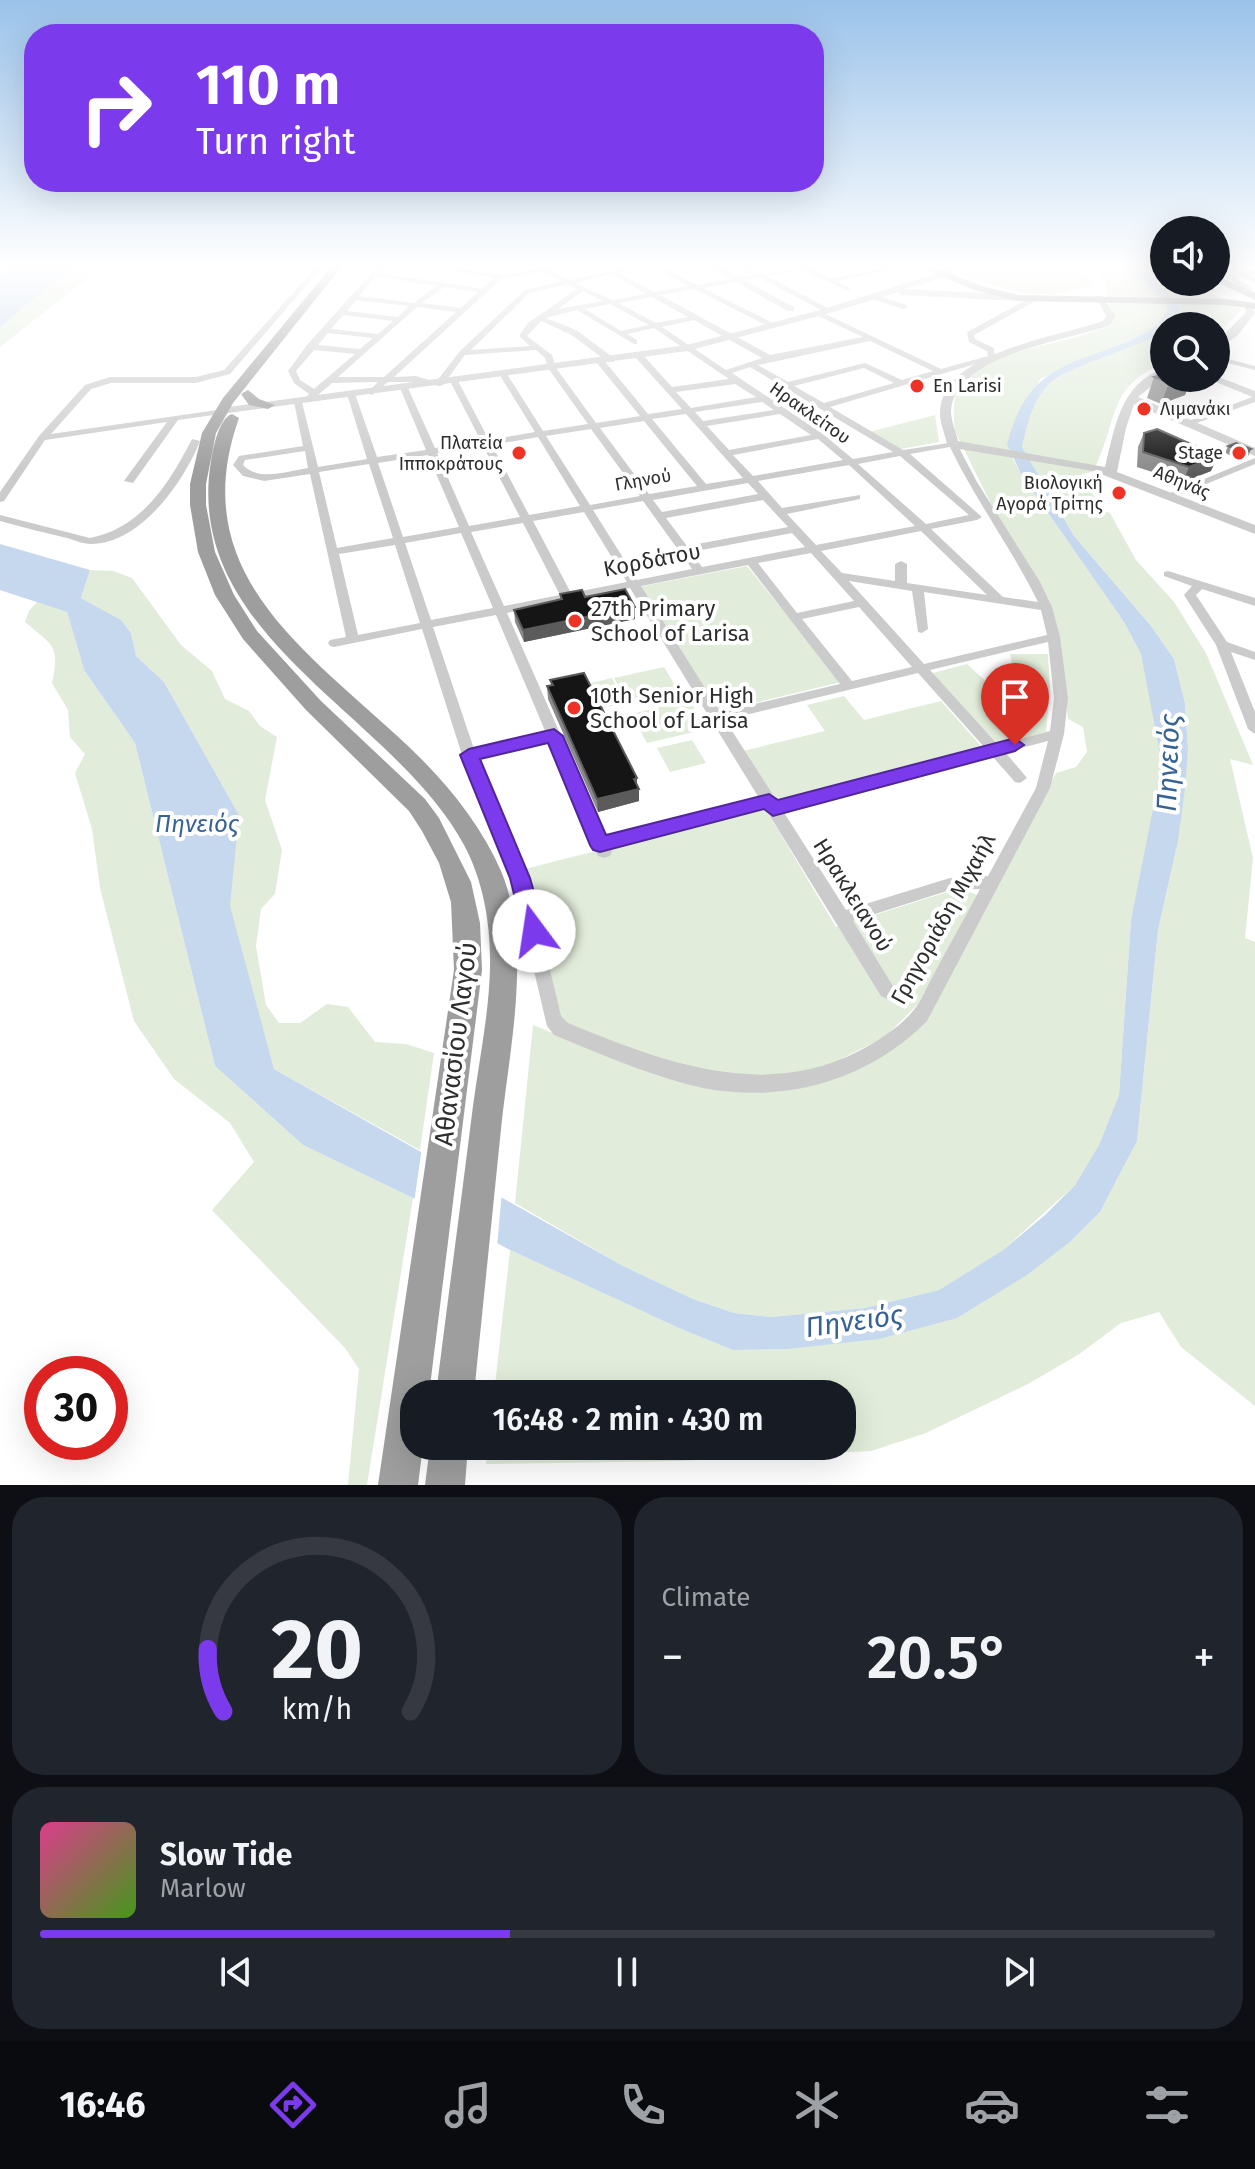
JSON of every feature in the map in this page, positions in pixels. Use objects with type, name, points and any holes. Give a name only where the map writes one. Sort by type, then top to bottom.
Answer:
[{"type":"highway","points":[[235,404],[286,335]]},
{"type":"highway","points":[[235,404],[291,335]]},
{"type":"highway","points":[[235,404],[254,402],[268,405]]},
{"type":"highway","name":"Αθανασίου Λαγού","points":[[235,404],[221,443],[214,482],[221,535],[241,587],[269,627],[290,650],[417,770],[462,823],[489,872],[497,906],[504,969],[457,1380]]},
{"type":"highway","name":"Αθανασίου Λαγού","points":[[235,404],[205,443],[196,484],[199,523],[212,574],[234,614],[269,659],[396,782],[437,832],[454,865],[465,901],[470,936],[468,970],[400,1474]]},
{"type":"street","points":[[0,499],[42,438],[80,393],[97,383],[120,379],[196,380],[227,372],[259,335]]},
{"type":"street","points":[[322,335],[292,371],[306,398],[309,448],[353,639]]},
{"type":"street","points":[[372,335],[380,336]]},
{"type":"street","points":[[372,392],[434,335]]},
{"type":"street","points":[[437,383],[481,335]]},
{"type":"street","points":[[573,335],[605,361],[704,488]]},
{"type":"street","points":[[625,335],[634,342]]},
{"type":"street","name":"Ηρακλείτου","points":[[669,335],[820,436],[999,600]]},
{"type":"street","points":[[729,335],[769,358]]},
{"type":"street","points":[[268,405],[639,356],[738,335]]},
{"type":"street","points":[[866,335],[943,373]]},
{"type":"street","points":[[970,335],[972,340],[991,350],[992,358]]},
{"type":"street","points":[[823,406],[1067,335]]},
{"type":"street","points":[[306,398],[380,336]]},
{"type":"street","points":[[523,336],[549,357],[552,368],[699,571]]},
{"type":"street","points":[[725,373],[769,358],[871,338]]},
{"type":"street","points":[[310,347],[361,352]]},
{"type":"street","points":[[463,353],[535,348]]},
{"type":"street","points":[[639,356],[1020,778]]},
{"type":"street","points":[[956,444],[944,420],[946,397],[963,372],[992,358]]},
{"type":"street","points":[[1230,362],[1255,368]]},
{"type":"street","points":[[751,364],[902,453]]},
{"type":"street","points":[[788,385],[865,365],[903,384]]},
{"type":"street","name":"Ηρακλειανού","points":[[503,374],[887,991]]},
{"type":"street","points":[[330,380],[421,379],[437,383]]},
{"type":"street","points":[[1103,470],[1121,415],[1131,398],[1150,379]]},
{"type":"street","points":[[454,381],[567,597]]},
{"type":"street","points":[[670,390],[736,381]]},
{"type":"street","points":[[1230,386],[1255,397]]},
{"type":"street","points":[[404,388],[602,848],[1057,734]]},
{"type":"street","points":[[351,394],[469,755],[554,736]]},
{"type":"street","points":[[1188,423],[1255,397]]},
{"type":"street","points":[[1131,398],[1255,452]]},
{"type":"street","points":[[309,448],[246,457],[240,459],[238,465],[246,474],[264,478],[763,399]]},
{"type":"street","points":[[42,438],[174,419],[235,404]]},
{"type":"street","points":[[701,424],[782,411]]},
{"type":"street","points":[[129,481],[174,419]]},
{"type":"street","points":[[726,453],[820,436]]},
{"type":"street","points":[[0,518],[88,541],[103,540],[127,526],[171,489],[186,466],[195,441]]},
{"type":"street","name":"Γληνού","points":[[333,552],[956,444]]},
{"type":"street","name":"Αθηνάς","points":[[956,444],[1103,470],[1255,530]]},
{"type":"street","name":"Γρηγοριάδη Μιχαήλ","points":[[469,755],[520,878],[553,1020],[561,1029],[616,1052],[702,1081],[737,1086],[777,1085],[834,1071],[884,1047],[904,1033],[930,1002],[1043,788],[1057,734],[1061,698],[1054,637],[1046,607],[956,444]]},
{"type":"street","name":"Κορδάτου","points":[[334,643],[977,517],[902,453]]},
{"type":"street","points":[[1168,496],[1255,461]]},
{"type":"street","points":[[659,516],[766,496]]},
{"type":"street","points":[[780,512],[856,497]]},
{"type":"street","points":[[684,550],[795,529]]},
{"type":"street","points":[[750,561],[849,686]]},
{"type":"street","points":[[901,564],[901,586]]},
{"type":"street","points":[[1168,574],[1255,602]]},
{"type":"street","points":[[837,576],[1046,607]]},
{"type":"street","points":[[1199,585],[1190,595],[1222,645],[1255,729]]},
{"type":"street","points":[[918,588],[922,629]]},
{"type":"street","points":[[795,617],[862,603]]},
{"type":"street","points":[[717,717],[1054,637]]},
{"type":"street","points":[[1222,645],[1255,656]]},
{"type":"street","points":[[842,918],[950,884],[991,882]]},
{"type":"green space","points":[[0,335],[15,335],[0,347]]},
{"type":"green space","points":[[1082,335],[1139,335],[1040,379],[1009,451],[1021,474],[1124,622],[1141,654],[1151,695],[1162,764],[1161,779],[1131,920],[1119,1095],[1099,1145],[1075,1185],[1003,1250],[939,1290],[865,1308],[771,1317],[734,1313],[693,1299],[623,1266],[515,1203],[533,1025],[667,1079],[719,1090],[751,1092],[783,1091],[845,1075],[900,1044],[924,1022],[1056,773],[1076,767],[1087,752],[1083,727],[1068,719],[1059,642],[955,431],[956,396],[965,377],[986,363]]},
{"type":"green space","points":[[1150,338],[1150,370],[1124,393],[1097,463],[1092,472],[1082,474],[1101,509],[1110,513],[1136,560],[1174,602],[1206,653],[1253,765],[1230,759],[1253,858],[1245,938],[1255,942],[1255,1406],[1181,1347],[1159,1312],[1121,1323],[1078,1355],[1026,1385],[926,1433],[871,1451],[856,1452],[856,1380],[496,1380],[510,1250],[733,1350],[787,1349],[1071,1241],[1100,1212],[1137,1141],[1158,930],[1178,841],[1188,749],[1185,703],[1174,659],[1151,626],[1074,536],[1022,447],[1043,390],[1070,371]]},
{"type":"green space","points":[[935,415],[939,442],[901,449],[869,432]]},
{"type":"green space","points":[[747,566],[841,682],[717,712],[638,587]]},
{"type":"green space","points":[[90,570],[113,571],[132,578],[181,645],[212,671],[225,699],[249,711],[260,726],[277,737],[265,800],[282,850],[275,894],[261,909],[256,946],[266,1005],[279,1023],[300,1023],[327,1004],[348,1007],[375,1042],[406,1044],[434,1053],[420,1150],[274,1069],[229,906],[239,815],[164,682],[136,656],[131,633],[121,620],[81,598]]},
{"type":"green space","points":[[37,602],[67,612],[84,670],[135,743],[215,1066],[303,1145],[413,1198],[367,1485],[348,1485],[359,1369],[345,1348],[212,1210],[254,1162],[230,1123],[174,1079],[134,1021],[100,888],[92,829],[75,773],[85,754],[70,737],[68,710],[52,683],[55,660],[52,647],[25,622]]},
{"type":"green space","points":[[1010,654],[1048,654],[1050,688],[1046,732],[996,746],[929,674],[967,664],[992,687],[1015,682]]},
{"type":"green space","points":[[664,667],[679,692],[628,704],[614,678]]},
{"type":"green space","points":[[612,678],[625,703],[599,709],[587,684]]},
{"type":"green space","points":[[844,696],[864,720],[941,701],[981,746],[774,801],[743,751],[825,731],[807,705]]},
{"type":"green space","points":[[689,700],[707,729],[647,743],[631,714]]},
{"type":"green space","points":[[692,740],[706,763],[670,772],[657,748]]},
{"type":"green space","points":[[765,808],[836,927],[954,890],[977,895],[921,1001],[885,1037],[831,1064],[786,1075],[702,1073],[571,1028],[559,1017],[525,869]]},
{"type":"green space","points":[[486,1460],[700,1460],[681,1461],[486,1464]]},
{"type":"water","name":"Πηνειός","points":[[1140,335],[1150,335],[1150,338],[1070,371],[1049,384],[1035,405],[1022,447],[1074,536],[1151,626],[1174,659],[1185,703],[1188,749],[1178,841],[1158,930],[1137,1141],[1100,1212],[1071,1241],[1027,1275],[957,1318],[879,1339],[787,1349],[733,1350],[510,1250],[413,1198],[303,1145],[215,1066],[135,743],[84,670],[67,612],[0,590],[0,544],[90,570],[81,598],[121,620],[131,633],[136,656],[164,682],[239,815],[230,906],[274,1069],[623,1266],[693,1299],[734,1313],[771,1317],[865,1308],[939,1290],[1003,1250],[1075,1185],[1099,1145],[1119,1095],[1131,920],[1162,764],[1141,654],[1124,622],[1021,474],[1007,444],[1029,395],[1060,368]]},
{"type":"pier","points":[[422,1147],[502,1191],[497,1247],[414,1203]]},
{"type":"building","points":[[1157,429],[1218,456],[1189,467],[1143,452],[1144,433]]},
{"type":"building","points":[[1236,443],[1251,449],[1243,452],[1228,446]]},
{"type":"building","points":[[625,589],[635,607],[523,630],[514,610],[562,599],[560,594],[582,590],[585,597]]},
{"type":"building","points":[[584,673],[637,778],[634,779],[639,789],[597,799],[547,686],[553,685],[550,680]]},
{"type":"place","name":"En Larisi","points":[[917,386]]},
{"type":"place","name":"Λιμανάκι","points":[[1144,409]]},
{"type":"place","name":"Πλατεία Ιπποκράτους","points":[[519,453]]},
{"type":"place","name":"Stage","points":[[1239,453]]},
{"type":"place","name":"Βιολογική Αγορά Τρίτης","points":[[1119,493]]},
{"type":"place","name":"27th Primary School of Larisa","points":[[575,621]]},
{"type":"place","name":"10th Senior High School of Larisa","points":[[574,708]]},
{"type":"route","points":[[534,931],[520,878],[469,755],[554,736],[600,845],[769,801],[773,808],[1015,745]]}]
